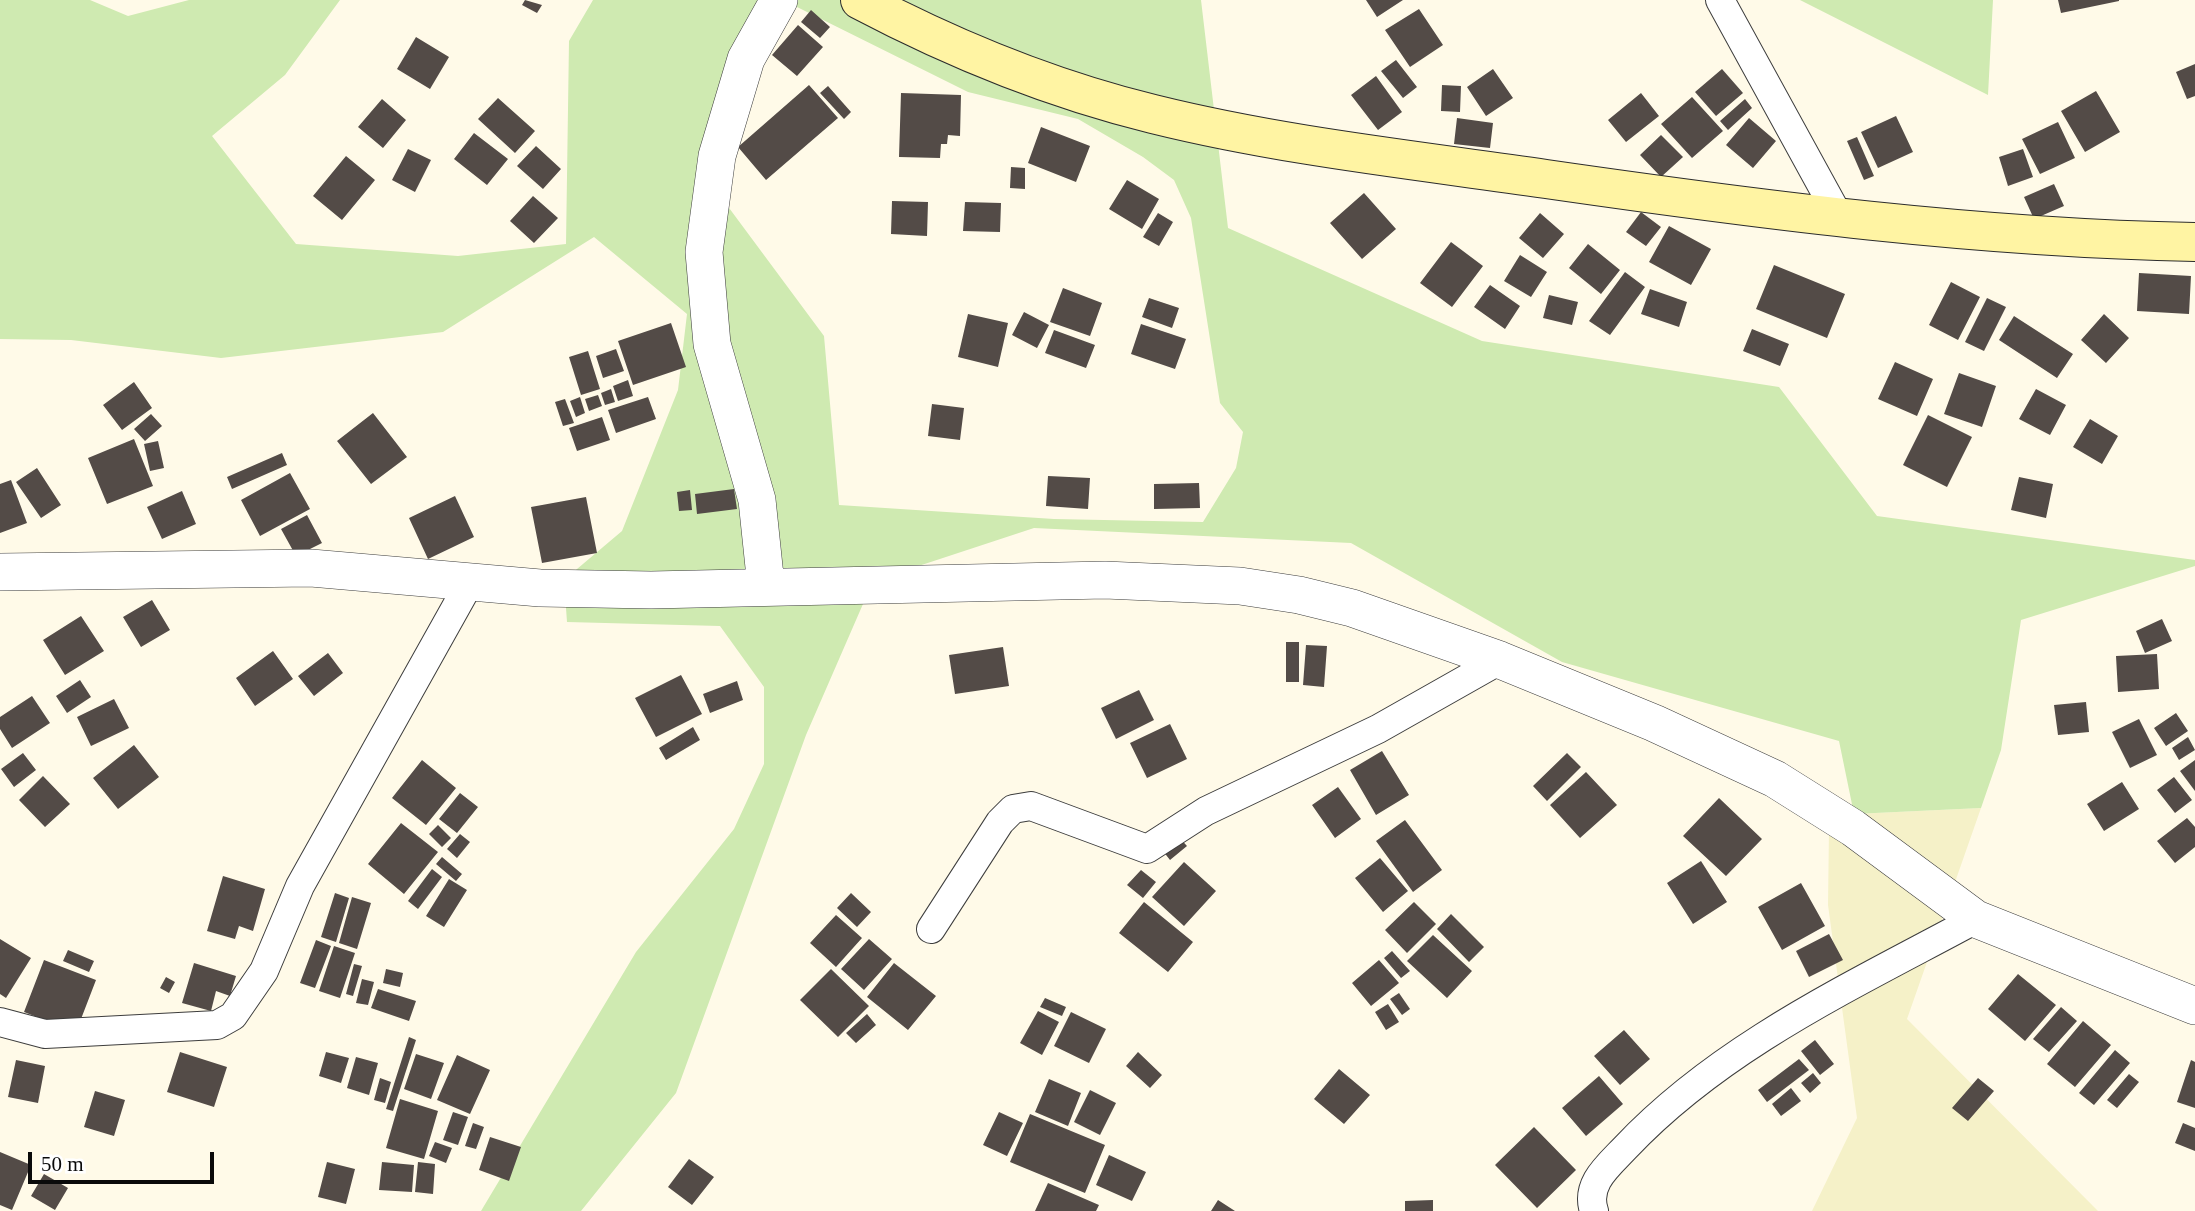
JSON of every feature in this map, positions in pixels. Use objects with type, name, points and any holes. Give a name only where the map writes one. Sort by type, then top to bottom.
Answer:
[{"type":"main road","points":[[860,0],[926,35],[1046,82],[1200,125],[1257,137],[1586,185],[1839,217],[2097,240],[2195,242]]},
{"type":"street","points":[[766,586],[757,500],[712,344],[704,252],[717,156],[746,59],[779,0]]},
{"type":"street","points":[[1720,0],[1839,217]]},
{"type":"street","points":[[0,572],[311,568],[540,588],[651,590],[1105,580],[1240,586],[1352,608],[1500,660],[1654,723],[1775,779],[1853,828],[1976,919],[2195,1006]]},
{"type":"street","points":[[0,1022],[45,1034],[88,1034],[217,1026],[233,1016],[264,971],[300,886],[470,582]]},
{"type":"street","points":[[931,929],[1000,822],[1013,809],[1031,806],[1147,849],[1206,811],[1378,729],[1500,660]]},
{"type":"street","points":[[1594,1211],[1591,1202],[1597,1178],[1647,1124],[1702,1080],[1817,1004],[1976,919]]},
{"type":"shaded area","points":[[1981,808],[1907,1019],[2098,1211],[1812,1211],[1857,1118],[1828,905],[1829,829],[1854,814]]},
{"type":"green space","points":[[0,0],[90,0],[128,16],[189,0],[340,0],[285,75],[212,136],[296,244],[458,256],[566,244],[569,41],[593,0],[1201,0],[1228,228],[1482,341],[1779,387],[1877,516],[2195,560],[2195,566],[2021,620],[2001,750],[1981,808],[1854,814],[1839,741],[1562,662],[1351,543],[1034,528],[873,581],[806,735],[676,1093],[581,1211],[481,1211],[636,952],[734,829],[764,764],[764,687],[720,626],[567,622],[564,580],[622,531],[678,390],[687,314],[594,237],[443,332],[221,358],[71,340],[0,339]],"holes":[[[797,7],[968,92],[1078,119],[1143,157],[1174,180],[1191,218],[1220,403],[1243,432],[1236,468],[1203,522],[1054,519],[839,505],[824,336],[715,189],[762,19]]]},
{"type":"green space","points":[[1800,0],[1993,0],[1988,95]]},
{"type":"building","points":[[525,0],[542,5],[537,13],[522,5]]},
{"type":"building","points":[[1366,0],[1403,0],[1377,17]]},
{"type":"building","points":[[2058,0],[2119,0],[2119,1],[2061,13]]},
{"type":"building","points":[[1419,9],[1443,45],[1410,67],[1385,30]]},
{"type":"building","points":[[811,10],[830,27],[820,38],[801,22]]},
{"type":"building","points":[[798,25],[823,47],[797,76],[772,55]]},
{"type":"building","points":[[416,37],[449,57],[430,89],[397,69]]},
{"type":"building","points":[[1396,60],[1417,87],[1403,98],[1381,71]]},
{"type":"building","points":[[2195,64],[2195,96],[2187,99],[2176,72]]},
{"type":"building","points":[[1493,69],[1513,98],[1486,116],[1467,87]]},
{"type":"building","points":[[1722,69],[1743,93],[1716,116],[1695,92]]},
{"type":"building","points":[[1376,76],[1402,112],[1378,130],[1351,95]]},
{"type":"building","points":[[809,85],[838,118],[766,180],[738,147]]},
{"type":"building","points":[[1442,85],[1461,86],[1460,112],[1441,111]]},
{"type":"building","points":[[828,86],[851,112],[844,119],[820,93]]},
{"type":"building","points":[[2096,91],[2120,132],[2085,152],[2061,111]]},
{"type":"building","points":[[901,93],[961,95],[960,136],[948,135],[947,144],[941,144],[940,158],[899,157]]},
{"type":"building","points":[[1641,93],[1659,116],[1626,142],[1608,120]]},
{"type":"building","points":[[1692,97],[1723,131],[1692,158],[1661,124]]},
{"type":"building","points":[[498,98],[535,131],[515,153],[478,119]]},
{"type":"building","points":[[382,99],[406,120],[383,148],[358,127]]},
{"type":"building","points":[[1745,99],[1752,108],[1728,130],[1720,121]]},
{"type":"building","points":[[1896,116],[1913,152],[1878,168],[1861,132]]},
{"type":"building","points":[[1457,118],[1493,123],[1490,148],[1454,144]]},
{"type":"building","points":[[1749,118],[1776,141],[1753,168],[1726,145]]},
{"type":"building","points":[[2058,122],[2075,158],[2040,174],[2022,139]]},
{"type":"building","points":[[1041,127],[1090,146],[1076,182],[1028,163]]},
{"type":"building","points":[[474,133],[508,159],[487,185],[454,159]]},
{"type":"building","points":[[1661,135],[1683,157],[1661,177],[1640,155]]},
{"type":"building","points":[[1857,137],[1874,176],[1864,180],[1847,141]]},
{"type":"building","points":[[536,146],[561,169],[543,189],[517,166]]},
{"type":"building","points":[[408,149],[431,160],[415,192],[392,180]]},
{"type":"building","points":[[2023,149],[2033,177],[2008,186],[1999,157]]},
{"type":"building","points":[[346,156],[375,180],[342,220],[313,196]]},
{"type":"building","points":[[1011,167],[1025,168],[1025,189],[1010,188]]},
{"type":"building","points":[[1127,180],[1159,199],[1142,229],[1109,209]]},
{"type":"building","points":[[2054,184],[2064,206],[2034,219],[2024,197]]},
{"type":"building","points":[[1364,193],[1396,229],[1362,259],[1330,223]]},
{"type":"building","points":[[533,196],[558,218],[534,243],[510,221]]},
{"type":"building","points":[[892,201],[928,202],[927,236],[891,234]]},
{"type":"building","points":[[965,202],[1001,203],[1000,232],[963,231]]},
{"type":"building","points":[[1641,212],[1661,227],[1646,246],[1626,232]]},
{"type":"building","points":[[1158,213],[1173,222],[1159,246],[1143,237]]},
{"type":"building","points":[[1540,213],[1564,234],[1543,258],[1519,238]]},
{"type":"building","points":[[1669,226],[1711,249],[1691,285],[1649,262]]},
{"type":"building","points":[[1451,242],[1483,266],[1452,307],[1420,283]]},
{"type":"building","points":[[1588,244],[1620,270],[1601,294],[1569,268]]},
{"type":"building","points":[[1520,255],[1547,272],[1531,297],[1504,281]]},
{"type":"building","points":[[1774,265],[1845,294],[1827,338],[1756,309]]},
{"type":"building","points":[[1625,272],[1645,287],[1610,335],[1589,321]]},
{"type":"building","points":[[2139,273],[2191,276],[2189,314],[2137,311]]},
{"type":"building","points":[[1951,282],[1980,297],[1958,340],[1929,325]]},
{"type":"building","points":[[1490,285],[1520,306],[1505,329],[1474,307]]},
{"type":"building","points":[[1063,288],[1102,303],[1090,336],[1050,322]]},
{"type":"building","points":[[1650,289],[1687,302],[1679,327],[1641,314]]},
{"type":"building","points":[[1549,295],[1578,302],[1572,325],[1543,318]]},
{"type":"building","points":[[1149,298],[1179,308],[1172,328],[1142,317]]},
{"type":"building","points":[[1987,298],[2006,307],[1984,351],[1965,342]]},
{"type":"building","points":[[1024,312],[1049,325],[1037,348],[1012,335]]},
{"type":"building","points":[[968,314],[1008,323],[998,367],[958,357]]},
{"type":"building","points":[[2104,314],[2129,338],[2106,363],[2081,340]]},
{"type":"building","points":[[2014,316],[2073,354],[2057,378],[1999,340]]},
{"type":"building","points":[[671,323],[686,367],[633,385],[618,341]]},
{"type":"building","points":[[1141,324],[1186,339],[1175,369],[1131,354]]},
{"type":"building","points":[[1752,329],[1789,344],[1780,366],[1743,351]]},
{"type":"building","points":[[1054,330],[1095,345],[1086,368],[1045,353]]},
{"type":"building","points":[[616,349],[624,371],[603,378],[596,356]]},
{"type":"building","points":[[588,351],[600,389],[581,395],[569,357]]},
{"type":"building","points":[[1895,362],[1933,379],[1917,416],[1878,399]]},
{"type":"building","points":[[1959,373],[1996,386],[1982,427],[1944,414]]},
{"type":"building","points":[[628,380],[633,396],[618,401],[613,386]]},
{"type":"building","points":[[134,382],[152,408],[122,430],[103,405]]},
{"type":"building","points":[[611,389],[615,402],[605,405],[601,393]]},
{"type":"building","points":[[2036,389],[2066,405],[2050,435],[2019,419]]},
{"type":"building","points":[[598,395],[602,406],[589,411],[585,399]]},
{"type":"building","points":[[580,397],[585,413],[576,417],[570,401]]},
{"type":"building","points":[[648,397],[656,419],[616,433],[608,410]]},
{"type":"building","points":[[565,399],[574,423],[563,426],[555,402]]},
{"type":"building","points":[[932,404],[964,408],[960,440],[928,436]]},
{"type":"building","points":[[373,413],[407,457],[371,484],[337,441]]},
{"type":"building","points":[[151,414],[162,426],[145,441],[134,429]]},
{"type":"building","points":[[1928,415],[1972,437],[1947,487],[1903,465]]},
{"type":"building","points":[[602,417],[610,440],[577,451],[569,428]]},
{"type":"building","points":[[2090,419],[2118,436],[2102,464],[2073,447]]},
{"type":"building","points":[[134,439],[153,486],[107,504],[88,458]]},
{"type":"building","points":[[158,441],[164,468],[150,471],[144,444]]},
{"type":"building","points":[[282,453],[287,465],[232,489],[227,477]]},
{"type":"building","points":[[37,468],[61,505],[41,518],[16,482]]},
{"type":"building","points":[[290,473],[310,509],[260,536],[241,500]]},
{"type":"building","points":[[1048,476],[1090,478],[1088,509],[1046,506]]},
{"type":"building","points":[[2019,477],[2053,484],[2046,518],[2011,510]]},
{"type":"building","points":[[11,480],[27,523],[0,533],[0,484]]},
{"type":"building","points":[[1199,483],[1200,508],[1154,509],[1154,484]]},
{"type":"building","points":[[734,489],[737,509],[697,514],[695,494]]},
{"type":"building","points":[[690,490],[692,510],[679,511],[677,492]]},
{"type":"building","points":[[182,491],[196,524],[162,539],[147,507]]},
{"type":"building","points":[[455,496],[474,537],[428,559],[409,518]]},
{"type":"building","points":[[586,497],[597,553],[542,563],[531,507]]},
{"type":"building","points":[[307,515],[322,543],[296,556],[281,529]]},
{"type":"building","points":[[152,600],[170,630],[141,647],[123,617]]},
{"type":"building","points":[[81,616],[104,651],[65,675],[43,640]]},
{"type":"building","points":[[2162,619],[2172,641],[2145,653],[2136,631]]},
{"type":"building","points":[[1286,642],[1299,642],[1299,682],[1286,682]]},
{"type":"building","points":[[1306,645],[1327,646],[1324,687],[1303,685]]},
{"type":"building","points":[[1003,647],[1009,686],[955,694],[949,655]]},
{"type":"building","points":[[273,651],[293,679],[255,706],[236,678]]},
{"type":"building","points":[[328,653],[343,673],[314,696],[298,676]]},
{"type":"building","points":[[2157,654],[2159,689],[2118,692],[2116,656]]},
{"type":"building","points":[[681,675],[702,714],[656,737],[635,698]]},
{"type":"building","points":[[80,680],[91,697],[67,713],[56,696]]},
{"type":"building","points":[[737,681],[743,700],[710,713],[703,694]]},
{"type":"building","points":[[1139,690],[1154,720],[1116,739],[1101,708]]},
{"type":"building","points":[[32,696],[50,723],[12,748],[0,729],[0,717]]},
{"type":"building","points":[[114,699],[129,728],[91,746],[77,717]]},
{"type":"building","points":[[2086,702],[2089,732],[2058,735],[2054,705]]},
{"type":"building","points":[[2176,713],[2188,731],[2166,746],[2154,728]]},
{"type":"building","points":[[2139,719],[2157,755],[2130,768],[2112,732]]},
{"type":"building","points":[[1170,724],[1187,759],[1147,778],[1130,743]]},
{"type":"building","points":[[693,727],[700,740],[666,760],[659,748]]},
{"type":"building","points":[[2188,737],[2195,750],[2179,760],[2172,748]]},
{"type":"building","points":[[134,745],[159,777],[118,809],[93,778]]},
{"type":"building","points":[[1382,751],[1409,795],[1376,815],[1350,770]]},
{"type":"building","points":[[23,753],[36,770],[14,787],[1,769]]},
{"type":"building","points":[[1567,753],[1581,767],[1547,801],[1533,786]]},
{"type":"building","points":[[422,760],[456,788],[426,825],[392,798]]},
{"type":"building","points":[[2195,760],[2195,791],[2180,771]]},
{"type":"building","points":[[1586,772],[1617,805],[1580,838],[1550,805]]},
{"type":"building","points":[[43,776],[70,804],[45,827],[19,800]]},
{"type":"building","points":[[2174,777],[2192,800],[2175,813],[2157,790]]},
{"type":"building","points":[[2122,782],[2139,809],[2104,831],[2087,804]]},
{"type":"building","points":[[1338,787],[1361,819],[1335,838],[1312,805]]},
{"type":"building","points":[[460,793],[478,807],[457,833],[439,819]]},
{"type":"building","points":[[1719,798],[1762,839],[1726,876],[1683,836]]},
{"type":"building","points":[[2187,818],[2195,827],[2195,847],[2175,863],[2157,841]]},
{"type":"building","points":[[1405,820],[1442,870],[1413,892],[1376,841]]},
{"type":"building","points":[[401,823],[438,852],[404,894],[368,864]]},
{"type":"building","points":[[438,825],[451,838],[442,847],[429,834]]},
{"type":"building","points":[[1175,833],[1187,846],[1170,860],[1159,846]]},
{"type":"building","points":[[460,834],[470,842],[457,858],[447,849]]},
{"type":"building","points":[[442,857],[462,874],[456,881],[436,864]]},
{"type":"building","points":[[1380,858],[1408,891],[1383,912],[1355,878]]},
{"type":"building","points":[[1701,861],[1727,902],[1693,924],[1667,883]]},
{"type":"building","points":[[1184,862],[1216,891],[1184,926],[1152,897]]},
{"type":"building","points":[[432,869],[442,877],[418,909],[408,901]]},
{"type":"building","points":[[1141,870],[1156,882],[1143,898],[1127,885]]},
{"type":"building","points":[[223,876],[265,889],[253,931],[239,926],[235,939],[207,931]]},
{"type":"building","points":[[449,879],[467,890],[444,927],[426,916]]},
{"type":"building","points":[[1801,883],[1825,926],[1782,950],[1758,907]]},
{"type":"building","points":[[335,893],[349,898],[336,942],[321,937]]},
{"type":"building","points":[[851,893],[871,912],[857,927],[837,908]]},
{"type":"building","points":[[352,897],[371,903],[357,949],[339,943]]},
{"type":"building","points":[[1144,902],[1193,942],[1168,972],[1119,933]]},
{"type":"building","points":[[1414,902],[1436,924],[1407,953],[1385,930]]},
{"type":"building","points":[[1451,914],[1484,947],[1469,962],[1437,929]]},
{"type":"building","points":[[836,915],[862,938],[836,967],[810,943]]},
{"type":"building","points":[[1829,934],[1843,960],[1809,977],[1796,951]]},
{"type":"building","points":[[1433,935],[1472,971],[1447,998],[1407,961]]},
{"type":"building","points":[[0,939],[31,958],[6,998],[0,994]]},
{"type":"building","points":[[869,939],[892,959],[864,990],[841,969]]},
{"type":"building","points":[[316,940],[331,946],[315,988],[300,983]]},
{"type":"building","points":[[334,946],[355,953],[340,998],[319,991]]},
{"type":"building","points":[[68,950],[94,961],[89,972],[63,961]]},
{"type":"building","points":[[1392,951],[1410,971],[1401,978],[1384,958]]},
{"type":"building","points":[[44,960],[96,980],[76,1032],[24,1012]]},
{"type":"building","points":[[1379,960],[1399,983],[1371,1006],[1352,983]]},
{"type":"building","points":[[194,963],[236,976],[230,996],[216,991],[211,1011],[182,1003]]},
{"type":"building","points":[[894,963],[936,996],[908,1030],[867,997]]},
{"type":"building","points":[[354,964],[362,966],[353,996],[346,994]]},
{"type":"building","points":[[386,969],[403,973],[400,987],[383,983]]},
{"type":"building","points":[[831,969],[869,1006],[838,1037],[800,1000]]},
{"type":"building","points":[[2018,974],[2056,1005],[2025,1041],[1988,1009]]},
{"type":"building","points":[[166,977],[175,982],[169,993],[160,988]]},
{"type":"building","points":[[362,979],[374,982],[368,1005],[356,1003]]},
{"type":"building","points":[[378,989],[416,1001],[409,1021],[371,1008]]},
{"type":"building","points":[[1399,993],[1410,1009],[1402,1015],[1390,999]]},
{"type":"building","points":[[1045,998],[1066,1007],[1062,1016],[1040,1007]]},
{"type":"building","points":[[1388,1004],[1399,1022],[1386,1030],[1375,1012]]},
{"type":"building","points":[[2061,1007],[2077,1021],[2049,1052],[2033,1039]]},
{"type":"building","points":[[1038,1011],[1059,1022],[1042,1055],[1020,1043]]},
{"type":"building","points":[[1071,1012],[1106,1029],[1089,1063],[1054,1046]]},
{"type":"building","points":[[867,1014],[876,1025],[856,1043],[846,1033]]},
{"type":"building","points":[[2083,1021],[2111,1045],[2075,1087],[2047,1064]]},
{"type":"building","points":[[1624,1030],[1650,1059],[1620,1085],[1594,1056]]},
{"type":"building","points":[[409,1037],[416,1040],[393,1111],[386,1109]]},
{"type":"building","points":[[1815,1040],[1834,1064],[1820,1075],[1801,1051]]},
{"type":"building","points":[[2115,1050],[2130,1063],[2094,1105],[2079,1093]]},
{"type":"building","points":[[180,1052],[227,1067],[214,1107],[167,1092]]},
{"type":"building","points":[[326,1052],[349,1058],[341,1083],[319,1076]]},
{"type":"building","points":[[1138,1052],[1162,1075],[1150,1088],[1126,1066]]},
{"type":"building","points":[[416,1054],[444,1063],[431,1099],[404,1089]]},
{"type":"building","points":[[457,1055],[490,1070],[470,1114],[437,1100]]},
{"type":"building","points":[[356,1057],[378,1063],[369,1095],[347,1088]]},
{"type":"building","points":[[1799,1059],[1809,1070],[1767,1102],[1758,1090]]},
{"type":"building","points":[[16,1060],[45,1066],[38,1103],[8,1097]]},
{"type":"building","points":[[2191,1060],[2195,1062],[2195,1108],[2177,1102]]},
{"type":"building","points":[[1339,1069],[1370,1095],[1344,1124],[1314,1099]]},
{"type":"building","points":[[1813,1073],[1821,1083],[1810,1093],[1801,1083]]},
{"type":"building","points":[[2129,1074],[2139,1082],[2117,1108],[2107,1100]]},
{"type":"building","points":[[1599,1076],[1623,1104],[1586,1136],[1562,1108]]},
{"type":"building","points":[[380,1078],[391,1082],[385,1103],[374,1100]]},
{"type":"building","points":[[1978,1078],[1994,1091],[1968,1121],[1952,1108]]},
{"type":"building","points":[[1049,1079],[1081,1093],[1068,1126],[1035,1112]]},
{"type":"building","points":[[1791,1088],[1801,1101],[1781,1116],[1772,1104]]},
{"type":"building","points":[[1090,1090],[1116,1103],[1100,1135],[1074,1122]]},
{"type":"building","points":[[95,1091],[125,1100],[114,1136],[84,1127]]},
{"type":"building","points":[[400,1099],[438,1111],[424,1159],[386,1148]]},
{"type":"building","points":[[453,1112],[468,1117],[458,1145],[443,1140]]},
{"type":"building","points":[[999,1112],[1023,1123],[1007,1156],[983,1145]]},
{"type":"building","points":[[1030,1114],[1105,1145],[1085,1193],[1010,1162]]},
{"type":"building","points":[[473,1123],[484,1127],[476,1149],[465,1146]]},
{"type":"building","points":[[2183,1123],[2195,1128],[2195,1151],[2175,1143]]},
{"type":"building","points":[[1534,1127],[1576,1170],[1537,1208],[1495,1165]]},
{"type":"building","points":[[490,1137],[521,1147],[509,1181],[479,1170]]},
{"type":"building","points":[[435,1142],[452,1148],[446,1163],[429,1156]]},
{"type":"building","points":[[0,1152],[31,1165],[12,1210],[0,1205]]},
{"type":"building","points":[[1109,1155],[1146,1172],[1132,1201],[1096,1185]]},
{"type":"building","points":[[689,1159],[714,1177],[692,1205],[668,1187]]},
{"type":"building","points":[[327,1162],[355,1169],[346,1204],[318,1197]]},
{"type":"building","points":[[382,1162],[414,1165],[412,1192],[379,1190]]},
{"type":"building","points":[[418,1162],[435,1164],[433,1194],[415,1192]]},
{"type":"building","points":[[44,1174],[68,1188],[55,1210],[31,1196]]},
{"type":"building","points":[[1048,1183],[1099,1205],[1096,1211],[1035,1211]]},
{"type":"building","points":[[1218,1200],[1235,1211],[1211,1211]]},
{"type":"building","points":[[1433,1200],[1433,1211],[1405,1211],[1405,1201]]}]
